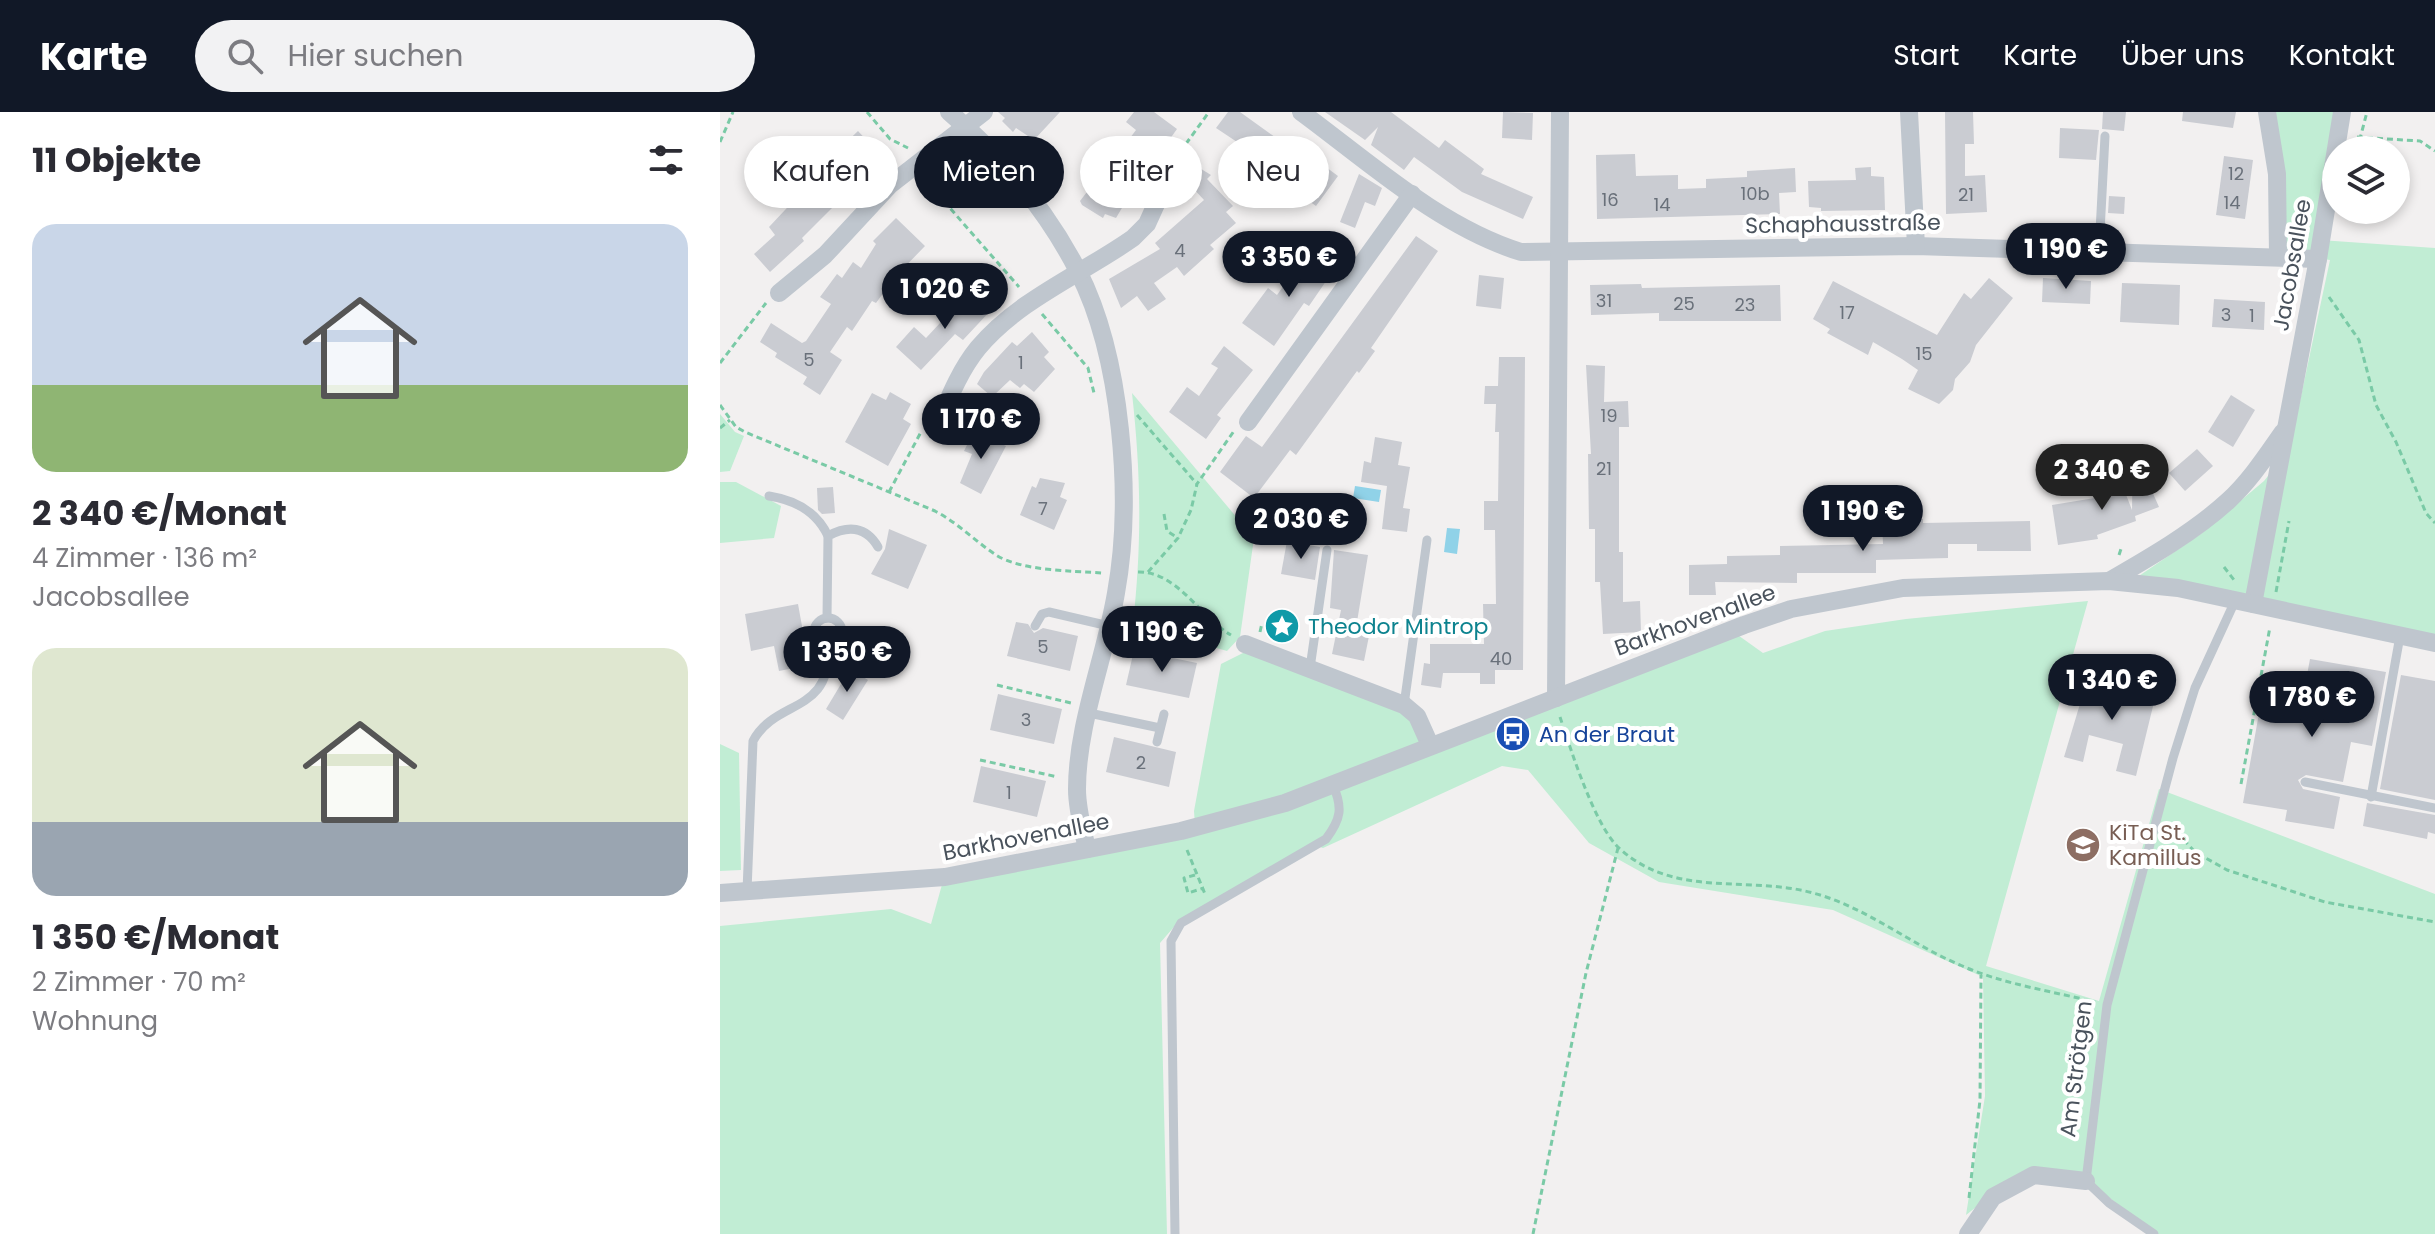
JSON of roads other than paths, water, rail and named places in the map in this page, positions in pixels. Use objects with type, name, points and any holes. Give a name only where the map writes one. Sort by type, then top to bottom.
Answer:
[{"type":"street","points":[[949,112],[966,126],[1038,204],[1079,273],[1103,340],[1115,400],[1122,483],[1118,574],[1077,776],[1078,801],[1087,849]]},
{"type":"street","points":[[779,293],[825,255],[890,185],[984,112]]},
{"type":"street","name":"Schaphausstraße","points":[[1301,112],[1412,194],[1495,244],[1521,252],[1916,246],[2278,255],[2318,259]]},
{"type":"street","points":[[1556,698],[1560,112]]},
{"type":"street","points":[[1909,112],[1916,246]]},
{"type":"street","name":"Jacobsallee","points":[[2267,112],[2277,174],[2278,255]]},
{"type":"street","name":"Jacobsallee","points":[[2244,602],[2287,426],[2342,112]]},
{"type":"street","points":[[1248,422],[1412,194]]},
{"type":"street","points":[[938,424],[957,381],[977,349],[1031,302],[1133,238],[1147,224],[1154,208]]},
{"type":"street","name":"Jacobsallee","points":[[2109,581],[2144,561],[2227,502],[2251,476],[2287,426]]},
{"type":"street","name":"Barkhovenallee","points":[[720,893],[921,880],[1195,827],[1285,803],[1791,609],[1903,588],[2109,581],[2178,588],[2435,643]]},
{"type":"street","points":[[1245,644],[1404,705],[1417,716],[1430,745]]},
{"type":"street","points":[[1968,1234],[1993,1197],[2034,1175],[2086,1181]]},
{"type":"lane","points":[[2099,251],[2105,136]]},
{"type":"lane","points":[[769,496],[782,498],[811,513],[828,536],[827,618]]},
{"type":"lane","points":[[828,536],[850,528],[861,529],[878,547]]},
{"type":"lane","points":[[1404,705],[1427,540]]},
{"type":"lane","points":[[1310,668],[1327,550]]},
{"type":"lane","name":"Am Strötgen","points":[[2086,1181],[2107,1005],[2128,937],[2158,813],[2195,688],[2244,602]]},
{"type":"lane","points":[[1035,626],[1042,614],[1049,612],[1108,627]]},
{"type":"lane","points":[[827,618],[834,620],[841,629],[838,641],[828,646],[820,643],[815,633],[816,625],[827,618]]},
{"type":"lane","points":[[2371,797],[2400,636]]},
{"type":"lane","points":[[747,891],[753,741],[766,725],[806,703],[817,692],[829,662],[828,646]]},
{"type":"lane","points":[[1090,710],[1160,728]]},
{"type":"lane","points":[[1157,742],[1164,714]]},
{"type":"lane","points":[[2305,782],[2435,808]]},
{"type":"lane","points":[[1175,1234],[1171,941],[1181,923],[1326,839],[1340,818],[1342,805],[1333,785]]},
{"type":"lane","points":[[2086,1181],[2109,1203],[2154,1234]]},
{"type":"water","points":[[1355,486],[1381,490],[1379,502],[1353,498]]},
{"type":"water","points":[[1447,528],[1460,529],[1457,554],[1444,552]]},
{"type":"place","name":"Theodor Mintrop","points":[[1282,626]]},
{"type":"place","name":"An der Braut","points":[[1513,734]]},
{"type":"place","name":"KiTa St. Kamillus","points":[[2083,845]]}]
